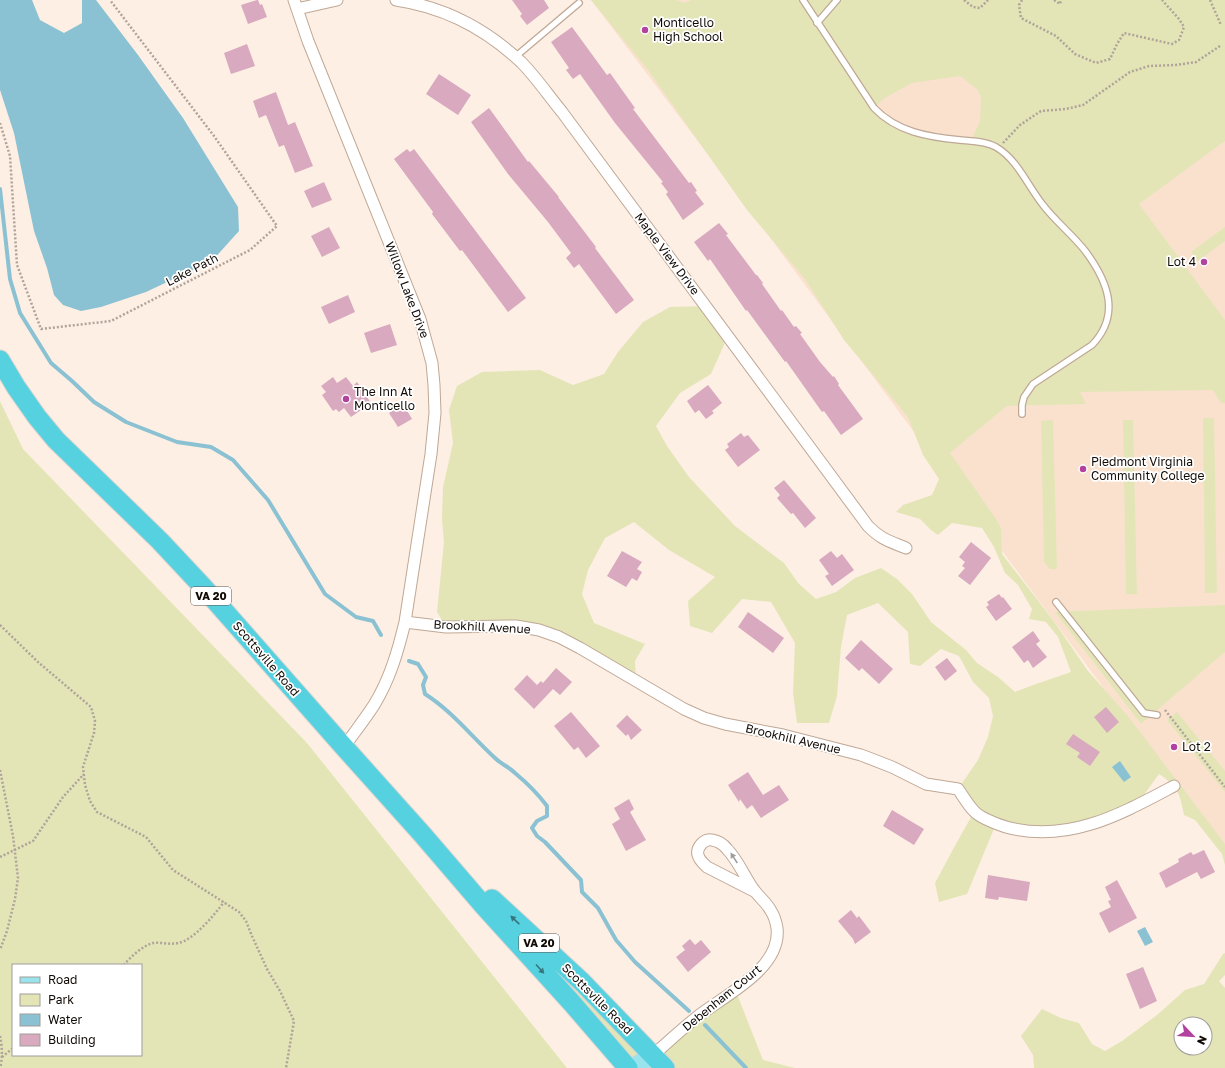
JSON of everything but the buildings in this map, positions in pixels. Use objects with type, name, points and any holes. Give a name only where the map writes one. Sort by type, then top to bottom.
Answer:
[{"type":"highway","name":"Scottsville Road","points":[[0,360],[16,387],[37,417],[56,440],[160,541],[204,588],[628,1068]]},
{"type":"highway","name":"Scottsville Road","points":[[422,834],[582,982],[659,1061]]},
{"type":"main road","points":[[632,1068],[659,1061]]},
{"type":"street","points":[[295,5],[337,0]]},
{"type":"street","name":"Maple View Drive","points":[[396,0],[431,7],[455,16],[477,28],[498,42],[535,78],[562,112],[868,526],[878,536],[906,548]]},
{"type":"street","name":"Willow Lake Drive","points":[[295,5],[365,185],[419,315],[432,363],[434,385],[435,413],[432,441],[405,622],[399,648],[384,687],[374,705],[344,747]]},
{"type":"street","name":"Brookhill Avenue","points":[[405,622],[446,627],[516,626],[539,630],[558,637],[580,648],[684,709],[704,718],[725,724],[783,735],[861,755],[892,767],[926,784],[958,789],[974,812],[996,824],[1017,830],[1051,833],[1072,830],[1103,820],[1136,806],[1174,786]]},
{"type":"street","name":"Debenham Court","points":[[659,1061],[697,1016],[736,989],[761,969],[769,959],[777,939],[775,920],[771,910],[754,891],[728,850],[721,844],[712,840],[702,843],[698,854],[701,862],[707,867],[754,891]]},
{"type":"lane","points":[[803,0],[874,108],[880,114],[892,123],[912,131],[933,137],[980,142],[995,146],[1008,155],[1018,167],[1037,198],[1085,251],[1104,283],[1108,299],[1109,314],[1106,327],[1100,337],[1092,345],[1033,384],[1024,397],[1022,414]]},
{"type":"lane","points":[[817,23],[837,0]]},
{"type":"lane","points":[[515,57],[579,3]]},
{"type":"lane","points":[[1056,602],[1144,713],[1157,715]]},
{"type":"path","name":"Lake Path","points":[[0,123],[10,156],[17,264],[41,329],[112,321],[250,250],[277,226],[214,136],[110,0]]},
{"type":"path","points":[[964,0],[973,7],[980,8],[988,0]]},
{"type":"path","points":[[1022,0],[1019,5],[1021,18],[1056,36],[1075,54],[1096,63],[1110,59],[1124,33],[1172,44],[1179,40],[1184,27],[1162,0]]},
{"type":"path","points":[[1054,0],[1060,4],[1060,0]]},
{"type":"path","points":[[1210,0],[1221,25]]},
{"type":"path","points":[[998,149],[1020,125],[1041,111],[1066,109],[1084,105],[1130,72],[1149,66],[1176,65],[1196,62],[1220,46]]},
{"type":"path","points":[[0,625],[38,662],[91,707],[95,721],[94,733],[84,767],[84,774],[85,786],[90,801],[98,812],[146,837],[173,870],[239,912],[246,921],[266,969],[280,991],[294,1021],[286,1068]]},
{"type":"path","points":[[1165,709],[1225,787]]},
{"type":"path","points":[[0,770],[15,849],[18,878],[16,899],[0,950]]},
{"type":"path","points":[[0,857],[33,841],[62,797],[84,774]]},
{"type":"path","points":[[125,964],[131,956],[152,943],[179,943],[193,935],[214,916],[224,902]]},
{"type":"path","points":[[0,1036],[2,1042],[2,1058],[0,1068]]},
{"type":"path","points":[[2,1058],[12,1049]]},
{"type":"shaded area","name":"Piedmont Virginia Community College","points":[[591,0],[1225,0],[1225,852],[734,189]]},
{"type":"green space","name":"Piedmont Virginia Community College","points":[[591,0],[676,0],[685,3],[691,0],[1225,0],[1225,141],[1139,204],[1225,320],[1225,403],[1221,403],[1213,390],[1080,392],[1086,404],[1007,406],[950,453],[1001,528],[1002,554],[1053,620],[1088,671],[1128,716],[1225,844],[1225,865],[1222,854],[1195,820],[1184,815],[1177,791],[1159,774],[1136,806],[1072,830],[996,824],[967,894],[939,902],[935,883],[974,812],[958,789],[978,760],[988,737],[993,716],[989,698],[973,682],[959,656],[941,649],[920,666],[910,664],[908,632],[878,603],[847,615],[841,647],[837,696],[829,723],[797,723],[793,693],[795,643],[771,602],[742,599],[712,633],[690,626],[688,601],[715,577],[669,550],[634,522],[605,538],[588,570],[582,594],[594,623],[645,644],[635,661],[636,681],[539,630],[446,627],[437,612],[444,542],[442,519],[443,487],[453,443],[449,410],[457,386],[482,372],[540,370],[573,385],[604,374],[618,352],[643,322],[670,307],[706,306],[728,336],[711,374],[680,393],[656,426],[667,446],[689,477],[735,526],[784,563],[799,584],[816,599],[836,592],[855,578],[881,568],[897,579],[912,594],[931,622],[966,650],[977,663],[998,677],[1015,692],[1071,672],[1058,637],[1046,622],[1029,619],[1032,609],[1018,585],[1005,573],[994,547],[982,528],[952,523],[938,535],[920,519],[896,512],[903,505],[932,495],[939,479],[923,455],[908,417],[844,340],[805,279],[747,210],[648,70]],"holes":[[[960,76],[978,90],[981,98],[980,121],[971,141],[912,131],[880,114],[874,108],[885,98],[912,83]]]},
{"type":"green space","points":[[1225,227],[1225,241],[1198,261],[1191,252]]},
{"type":"green space","points":[[0,401],[23,449],[307,743],[567,1068],[0,1068]]},
{"type":"green space","points":[[1203,418],[1214,418],[1217,593],[1205,593]]},
{"type":"green space","points":[[1053,420],[1057,569],[1050,569],[1044,562],[1041,421]]},
{"type":"green space","points":[[1123,420],[1133,420],[1137,594],[1126,594]]},
{"type":"green space","points":[[1225,605],[1225,652],[1141,724],[1055,612]]},
{"type":"green space","points":[[1177,712],[1225,771],[1225,792],[1167,720]]},
{"type":"green space","points":[[422,834],[490,897],[653,1054],[735,989],[763,1060],[795,1068],[628,1068]]},
{"type":"green space","points":[[1225,953],[1225,975],[1219,981],[1225,988],[1225,1068],[1034,1068],[1033,1055],[1021,1036],[1042,1009],[1061,1018],[1079,1023],[1092,1044],[1105,1051],[1122,1041],[1157,1015],[1185,990],[1204,984]]},
{"type":"water","points":[[0,0],[32,0],[40,20],[64,33],[82,23],[82,0],[96,0],[183,118],[238,207],[239,231],[212,261],[146,292],[101,307],[81,311],[63,305],[54,295],[47,268],[34,231],[14,133],[0,90]]},
{"type":"water","points":[[1120,761],[1131,777],[1124,782],[1112,767]]},
{"type":"water","points":[[1145,927],[1153,942],[1145,946],[1137,931]]},
{"type":"waterway","points":[[0,189],[10,279],[20,313],[51,363],[94,402],[126,422],[177,442],[211,447],[233,460],[268,500],[325,594],[356,617],[373,621],[381,635]]},
{"type":"waterway","points":[[409,661],[418,664],[426,677],[423,685],[425,694],[453,716],[495,758],[513,771],[544,802],[547,806],[547,816],[537,821],[532,828],[537,836],[545,842],[581,880],[582,892],[598,908],[616,940],[635,962],[689,1011]]},
{"type":"waterway","points":[[705,1025],[746,1068]]},
{"type":"place","name":"Monticello High School","points":[[645,30]]},
{"type":"place","name":"Lot 4","points":[[1204,262]]},
{"type":"place","name":"The Inn At Monticello","points":[[346,399]]},
{"type":"place","name":"Piedmont Virginia Community College","points":[[1083,469]]},
{"type":"place","name":"Lot 2","points":[[1174,747]]}]
